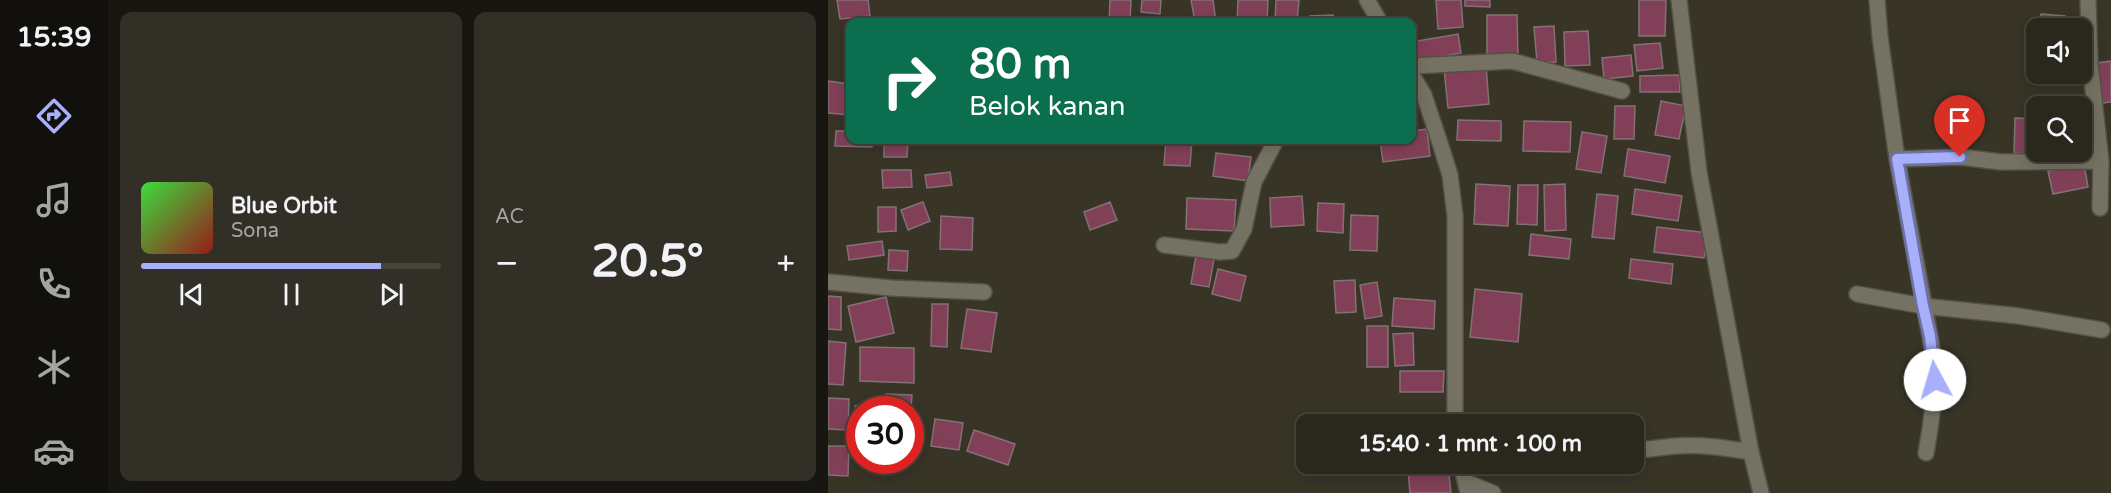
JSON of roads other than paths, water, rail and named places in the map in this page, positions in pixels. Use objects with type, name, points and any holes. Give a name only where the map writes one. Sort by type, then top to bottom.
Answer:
[{"type":"street","points":[[1367,0],[1378,18]]},
{"type":"street","points":[[1680,0],[1699,172],[1751,452],[1761,493]]},
{"type":"street","points":[[1877,0],[1897,159],[1932,347],[1935,380],[1934,407],[1926,453]]},
{"type":"street","points":[[2088,0],[2090,63],[2101,161],[2100,208]]},
{"type":"street","points":[[1416,66],[1512,61],[1622,91]]},
{"type":"street","points":[[1418,95],[1450,175],[1455,216],[1455,414]]},
{"type":"street","points":[[1164,245],[1220,252],[1233,251],[1244,229],[1254,182],[1274,144]]},
{"type":"street","points":[[1897,159],[1960,157],[2001,162],[2101,161]]},
{"type":"street","points":[[828,282],[891,288],[984,292]]},
{"type":"street","points":[[1857,294],[1923,306],[2019,316],[2102,330]]},
{"type":"street","points":[[1644,449],[1708,446],[1751,452]]},
{"type":"street","points":[[1467,488],[1493,493]]}]
